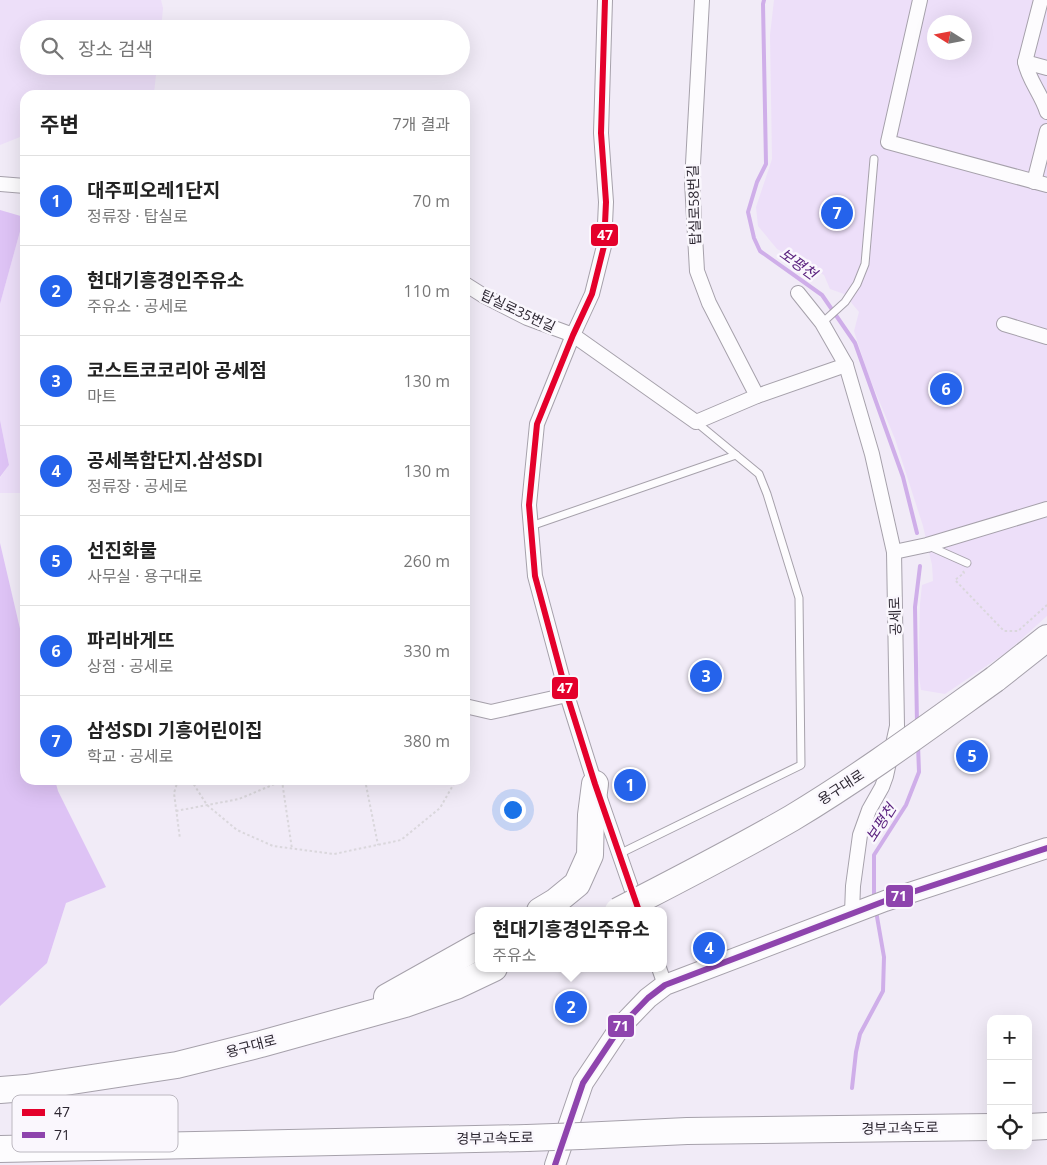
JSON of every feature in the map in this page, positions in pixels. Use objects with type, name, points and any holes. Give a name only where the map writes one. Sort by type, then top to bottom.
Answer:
[{"type":"highway","name":"용구대로","points":[[626,907],[792,818],[876,764],[995,679],[1047,638]]},
{"type":"highway","points":[[547,907],[577,884],[590,855],[591,815],[595,784]]},
{"type":"highway","points":[[347,1020],[475,948]]},
{"type":"highway","name":"용구대로","points":[[0,1090],[26,1088],[177,1065],[406,1004],[456,986],[486,972]]},
{"type":"highway","points":[[1032,1126],[1047,1126]]},
{"type":"highway","name":"경부고속도로","points":[[178,1145],[527,1138],[687,1130],[987,1127]]},
{"type":"street","points":[[605,0],[602,133],[606,202],[604,246],[592,294],[573,335],[537,424],[529,505],[535,576],[567,695],[595,784],[638,907]]},
{"type":"street","name":"탑실로58번길","points":[[702,0],[692,182],[697,271],[709,303],[757,396]]},
{"type":"street","points":[[920,0],[888,142],[1041,184],[1047,131]]},
{"type":"street","points":[[1041,0],[1025,62],[1026,69],[1047,112]]},
{"type":"street","points":[[1025,62],[1047,68]]},
{"type":"street","points":[[0,184],[20,186]]},
{"type":"street","name":"탑실로35번길","points":[[470,287],[527,318],[573,335],[696,422]]},
{"type":"street","name":"공세로","points":[[798,293],[822,323],[846,365],[872,454],[894,552],[897,726],[886,776],[869,810],[860,835],[853,886],[856,912]]},
{"type":"street","points":[[1004,324],[1047,337]]},
{"type":"street","points":[[696,422],[757,396],[846,365]]},
{"type":"street","points":[[894,552],[927,545],[1047,509]]},
{"type":"street","points":[[470,707],[492,712],[567,695]]},
{"type":"street","points":[[555,1165],[583,1083],[621,1026],[648,998],[662,977],[1047,848]]},
{"type":"lane","points":[[822,323],[845,302],[857,284],[865,264],[874,159]]},
{"type":"lane","points":[[619,854],[802,765],[800,598],[759,474],[696,422]]},
{"type":"lane","points":[[531,526],[736,455]]},
{"type":"lane","points":[[927,545],[964,564]]},
{"type":"path","points":[[964,564],[964,573],[955,580],[1004,631],[1018,632],[1047,605]]},
{"type":"path","points":[[176,785],[174,793],[180,839]]},
{"type":"path","points":[[194,785],[207,805],[237,830],[273,846],[334,854],[401,840],[440,808],[453,785]]},
{"type":"path","points":[[176,811],[239,799],[272,785]]},
{"type":"path","points":[[283,785],[292,849]]},
{"type":"path","points":[[366,785],[378,845]]},
{"type":"shaded area","points":[[0,0],[161,0],[163,8],[162,20],[20,20],[20,75],[156,75],[154,90],[20,90],[20,137],[0,145]]},
{"type":"shaded area","points":[[774,0],[1047,0],[1047,616],[1007,652],[945,694],[921,690],[918,670],[920,604],[922,585],[933,581],[932,565],[923,526],[895,439],[868,374],[854,331],[859,312],[844,294],[830,289],[824,275],[777,249],[758,226],[756,207],[772,159],[770,35]]},
{"type":"shaded area","points":[[0,210],[20,216],[20,232],[0,304]]},
{"type":"shaded area","points":[[20,232],[20,493],[0,493],[0,478],[9,465],[0,420],[0,304]]},
{"type":"shaded area","points":[[0,420],[9,465],[0,477]]},
{"type":"shaded area","points":[[0,543],[20,629],[20,785],[56,785],[106,887],[66,903],[47,963],[0,1006]]},
{"type":"waterway","name":"보평천","points":[[764,0],[766,164],[757,182],[748,212],[754,238],[760,251],[822,295],[855,343],[903,477],[917,533]]},
{"type":"waterway","name":"보평천","points":[[917,724],[915,607],[920,566]]},
{"type":"waterway","name":"보평천","points":[[874,899],[874,855],[906,805],[919,772],[918,745]]},
{"type":"waterway","name":"보평천","points":[[852,1088],[860,1034],[883,991],[884,957],[876,911]]},
{"type":"transit line","name":"47","points":[[605,0],[601,133],[606,202],[604,246],[592,294],[573,335],[537,424],[529,505],[535,576],[567,695],[595,784],[638,907]]},
{"type":"transit line","name":"71","points":[[555,1165],[583,1083],[621,1026],[648,998],[665,985],[885,901],[1047,848]]},
{"type":"place","name":"삼성SDI 기흥어린이집","points":[[837,213]]},
{"type":"place","name":"파리바게뜨","points":[[946,389]]},
{"type":"place","name":"코스트코코리아 공세점","points":[[706,676]]},
{"type":"place","name":"선진화물","points":[[972,756]]},
{"type":"place","name":"대주피오레1단지","points":[[630,785]]},
{"type":"place","name":"공세복합단지.삼성SDI","points":[[709,948]]},
{"type":"place","name":"현대기흥경인주유소","points":[[571,1007]]}]
